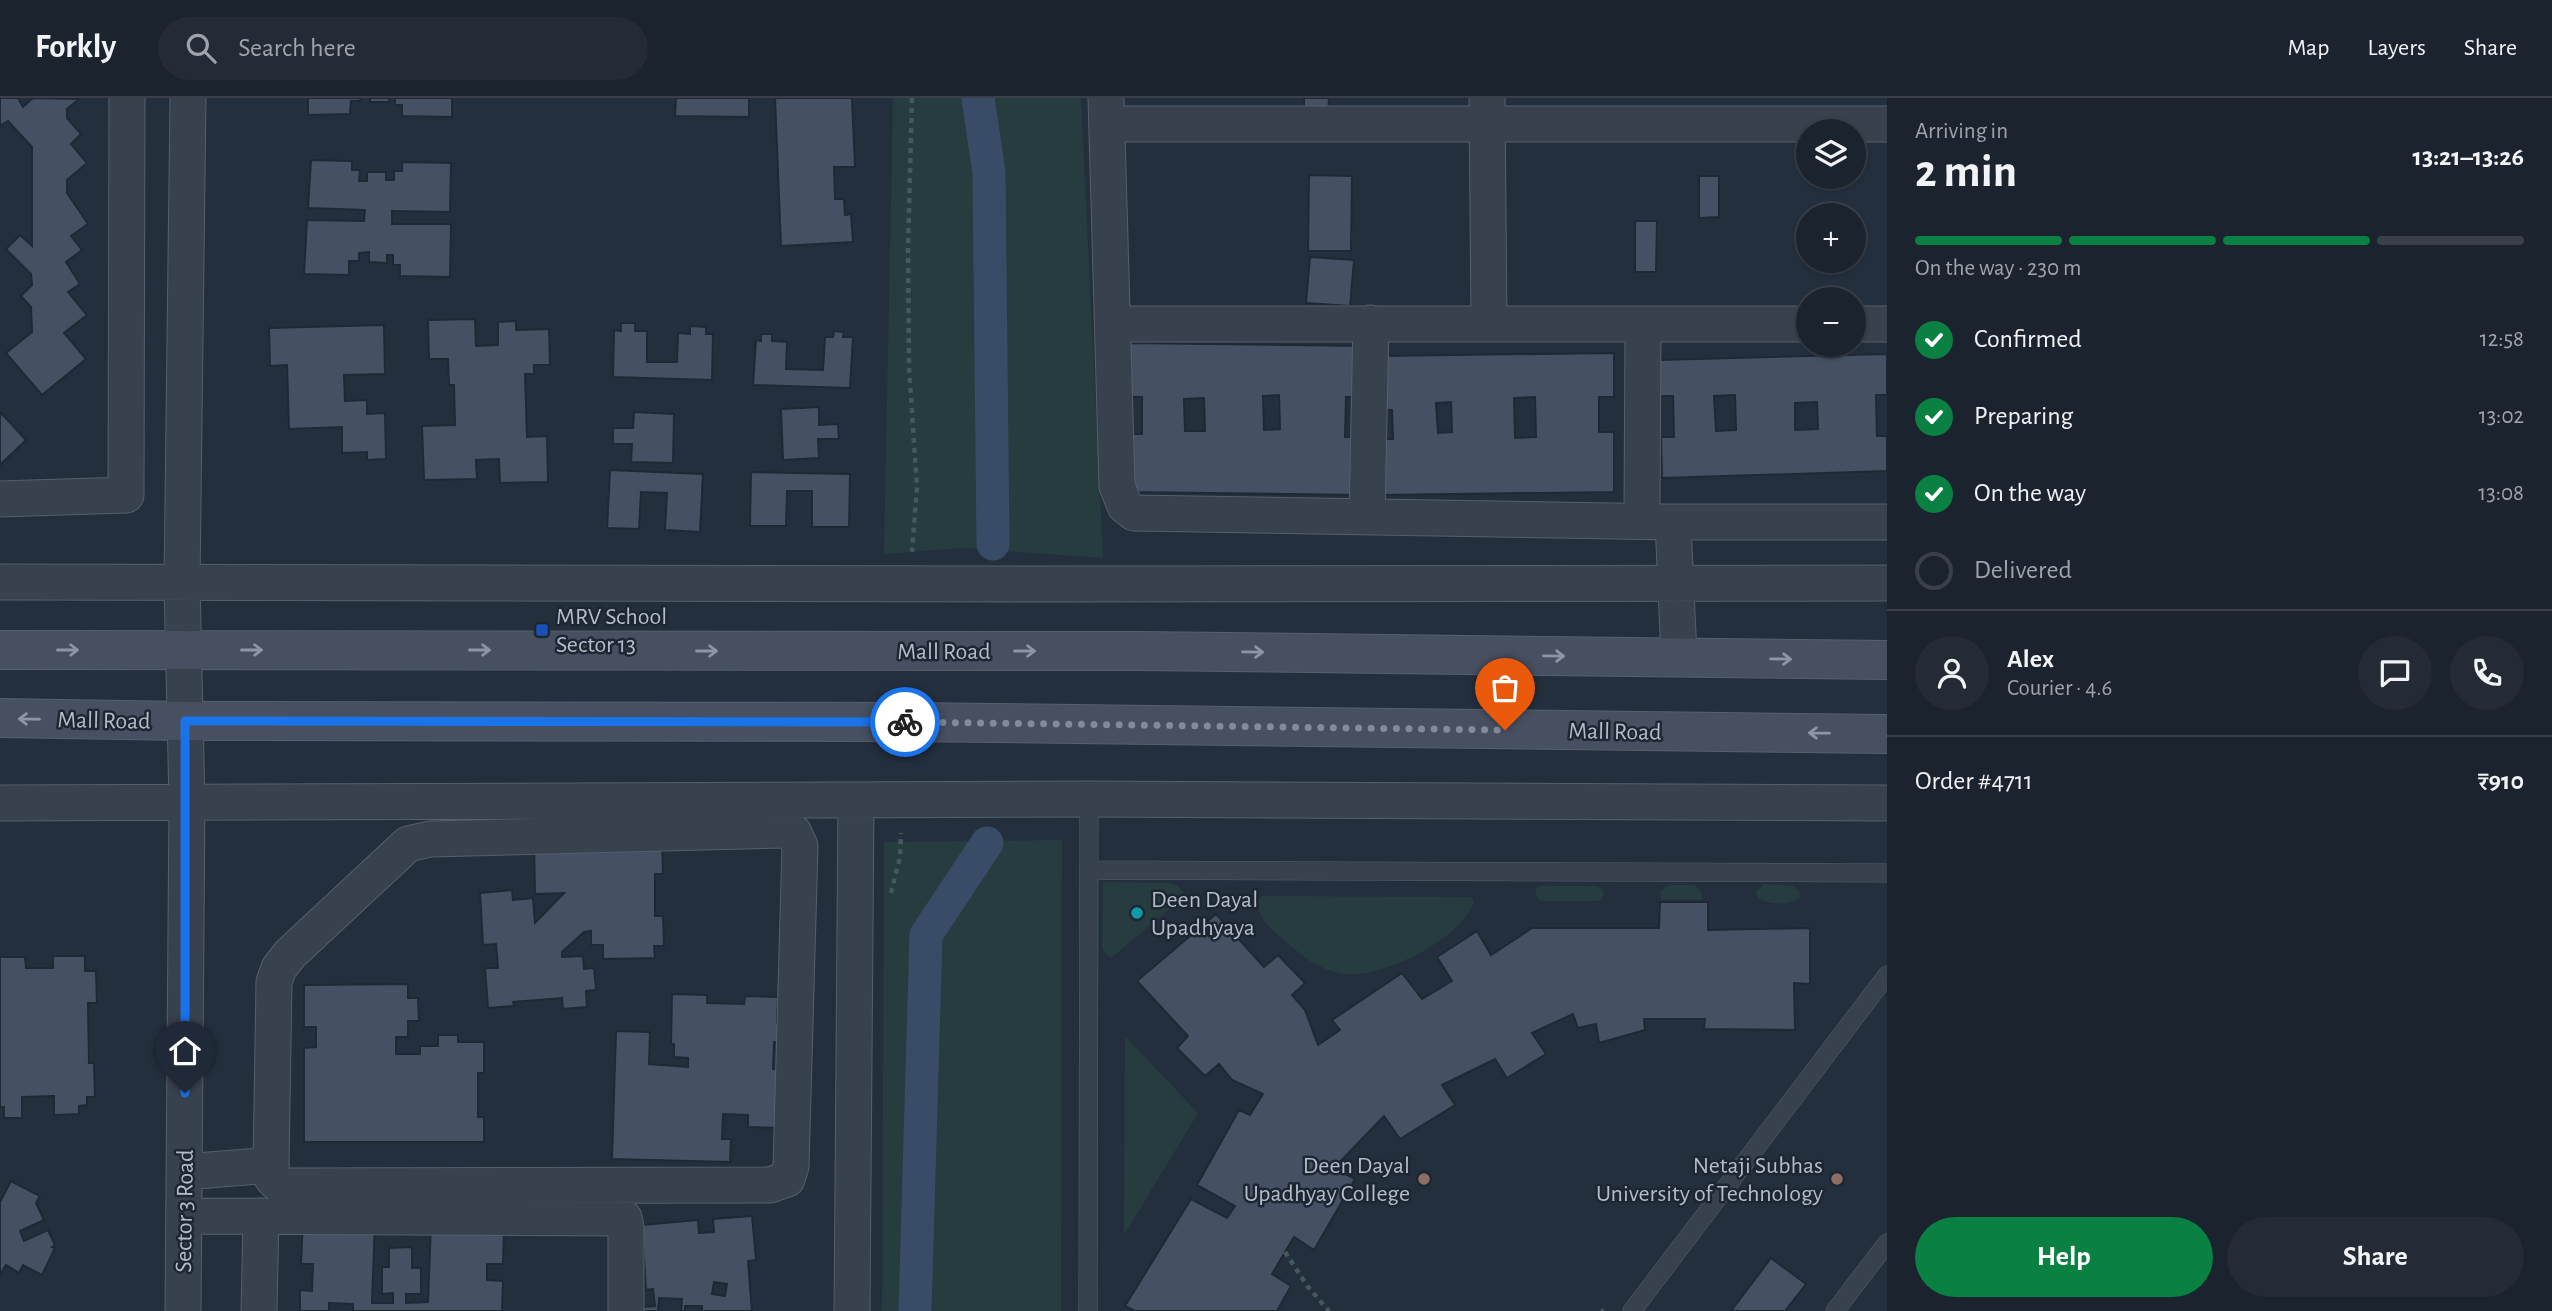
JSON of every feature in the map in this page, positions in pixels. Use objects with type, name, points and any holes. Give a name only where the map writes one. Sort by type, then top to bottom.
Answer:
[{"type":"main road","name":"Mall Road","points":[[0,650],[1138,651],[1887,660]]},
{"type":"main road","name":"Mall Road","points":[[0,718],[185,721],[906,722],[1887,734]]},
{"type":"street","points":[[0,499],[126,495],[127,98]]},
{"type":"street","name":"Sector 3 Road","points":[[183,1311],[187,802],[182,583],[188,98]]},
{"type":"street","points":[[1865,98],[1887,115]]},
{"type":"street","points":[[1887,124],[1488,111],[1107,111],[1117,486],[1125,506],[1134,513],[1887,522]]},
{"type":"street","points":[[1488,111],[1489,323]]},
{"type":"street","points":[[1367,517],[1371,323]]},
{"type":"street","points":[[1113,324],[1796,324]]},
{"type":"street","points":[[1643,324],[1658,520],[1676,584],[1679,657]]},
{"type":"street","points":[[1866,324],[1887,324]]},
{"type":"street","points":[[0,582],[1887,583]]},
{"type":"street","points":[[0,803],[1089,799],[1887,803]]},
{"type":"street","points":[[852,1311],[856,801]]},
{"type":"street","points":[[782,830],[794,833],[800,846],[791,1166],[787,1179],[770,1185],[285,1186],[272,1178],[271,1165],[274,982],[279,968],[290,954],[408,844],[430,839],[782,830]]},
{"type":"street","points":[[184,1172],[271,1165]]},
{"type":"street","points":[[184,1216],[624,1218],[626,1311]]},
{"type":"street","points":[[259,1311],[261,1216]]},
{"type":"lane","points":[[1088,1311],[1089,799]]},
{"type":"lane","points":[[1089,870],[1887,873]]},
{"type":"lane","points":[[1632,1311],[1887,975]]},
{"type":"lane","points":[[1835,1311],[1887,1243]]},
{"type":"path","points":[[911,584],[917,487],[909,367],[908,247],[912,98]]},
{"type":"path","points":[[1285,1252],[1308,1287],[1329,1311]]},
{"type":"green space","points":[[893,98],[1081,98],[1103,558],[963,548],[884,554]]},
{"type":"green space","points":[[1062,840],[1061,1311],[882,1311],[884,842]]},
{"type":"green space","points":[[1103,882],[1169,883],[1178,886],[1184,893],[1183,898],[1111,958],[1102,946]]},
{"type":"green space","points":[[1764,884],[1793,886],[1799,891],[1800,897],[1783,904],[1763,901],[1755,893]]},
{"type":"green space","points":[[1669,885],[1694,885],[1702,893],[1702,900],[1661,900],[1660,892]]},
{"type":"green space","points":[[1541,886],[1596,886],[1602,889],[1604,894],[1599,901],[1541,901],[1535,894]]},
{"type":"green space","points":[[1262,896],[1470,897],[1474,900],[1468,914],[1440,941],[1401,962],[1381,969],[1347,974],[1312,962],[1274,931],[1260,913],[1257,901]]},
{"type":"green space","points":[[1125,1036],[1198,1113],[1124,1235]]},
{"type":"building","points":[[0,98],[18,98],[23,107],[33,98],[79,99],[67,109],[67,118],[81,134],[71,144],[87,163],[67,180],[67,193],[88,224],[71,236],[82,250],[66,262],[80,284],[68,292],[87,315],[64,333],[86,359],[42,395],[6,353],[32,332],[31,307],[21,296],[32,285],[31,274],[6,249],[20,235],[32,246],[32,147],[8,121],[0,126]]},
{"type":"building","points":[[308,98],[361,98],[360,101],[351,101],[350,114],[308,115]]},
{"type":"building","points":[[370,98],[389,98],[389,102],[370,102]]},
{"type":"building","points":[[395,98],[452,98],[452,117],[402,116],[402,105],[395,105]]},
{"type":"building","points":[[676,98],[749,98],[749,117],[675,116]]},
{"type":"building","points":[[775,98],[852,98],[855,167],[834,167],[835,199],[844,199],[845,215],[851,214],[853,242],[781,246]]},
{"type":"building","points":[[1304,98],[1329,98],[1328,117],[1304,116]]},
{"type":"building","points":[[311,160],[352,161],[352,170],[360,170],[359,181],[367,181],[367,172],[386,172],[386,180],[394,180],[394,171],[402,171],[402,162],[451,163],[450,212],[392,211],[392,224],[451,224],[450,277],[400,276],[400,265],[393,265],[393,255],[387,255],[387,263],[369,262],[369,252],[359,253],[359,261],[349,261],[349,275],[304,274],[307,220],[364,221],[365,210],[308,208]]},
{"type":"building","points":[[1309,175],[1352,176],[1351,251],[1308,251]]},
{"type":"building","points":[[1699,176],[1719,176],[1719,217],[1699,218]]},
{"type":"building","points":[[1635,221],[1657,221],[1656,272],[1635,272]]},
{"type":"building","points":[[1310,257],[1354,260],[1350,306],[1306,303]]},
{"type":"building","points":[[475,319],[476,346],[498,345],[498,322],[516,321],[516,330],[549,329],[550,365],[534,365],[534,374],[525,374],[527,437],[547,436],[548,482],[500,483],[499,459],[476,460],[477,479],[424,480],[422,426],[455,425],[454,385],[449,385],[448,359],[429,359],[428,320]]},
{"type":"building","points":[[621,323],[635,323],[635,331],[647,331],[647,362],[677,362],[678,333],[690,334],[690,326],[706,327],[706,334],[713,334],[712,380],[613,377],[614,330],[621,331]]},
{"type":"building","points":[[384,325],[385,374],[344,375],[345,401],[367,400],[367,414],[385,413],[386,459],[367,460],[367,452],[342,453],[342,427],[289,429],[287,365],[270,366],[269,328]]},
{"type":"building","points":[[834,331],[844,332],[843,337],[853,337],[850,388],[753,385],[756,340],[761,341],[761,334],[772,334],[772,341],[787,342],[786,369],[823,370],[825,337],[833,337]]},
{"type":"building","points":[[1125,343],[1365,346],[1364,397],[1346,397],[1345,437],[1363,437],[1362,495],[1122,492],[1123,434],[1142,434],[1142,397],[1124,397]],"holes":[[[1279,395],[1280,429],[1264,430],[1263,396]],[[1204,398],[1205,431],[1185,431],[1184,399]]]},
{"type":"building","points":[[1614,353],[1614,397],[1599,397],[1599,432],[1614,432],[1614,492],[1379,495],[1379,439],[1393,439],[1392,410],[1378,410],[1378,356]],"holes":[[[1535,397],[1536,437],[1515,438],[1514,398]],[[1451,402],[1452,432],[1438,433],[1436,403]]]},
{"type":"building","points":[[1887,354],[1887,395],[1876,395],[1877,436],[1887,436],[1887,471],[1662,478],[1661,437],[1674,437],[1673,396],[1660,396],[1659,360],[1866,357],[1866,355]],"holes":[[[1735,395],[1736,430],[1716,431],[1714,396]],[[1817,402],[1818,429],[1795,430],[1795,403]]]},
{"type":"building","points":[[819,407],[819,425],[838,424],[839,439],[818,439],[819,458],[783,460],[781,409]]},
{"type":"building","points":[[0,412],[26,440],[0,465]]},
{"type":"building","points":[[634,412],[674,414],[673,463],[631,462],[632,444],[613,444],[613,428],[633,428]]},
{"type":"building","points":[[610,470],[703,474],[700,532],[665,530],[667,493],[641,492],[639,529],[607,528]]},
{"type":"building","points":[[751,472],[850,474],[849,527],[812,527],[812,491],[787,491],[786,526],[750,526]]},
{"type":"building","points":[[662,840],[663,874],[655,874],[655,916],[663,916],[664,946],[654,946],[655,958],[603,959],[603,945],[591,945],[591,931],[584,932],[562,952],[562,957],[583,956],[584,969],[594,968],[596,990],[586,991],[587,1007],[563,1009],[562,998],[513,1002],[514,1006],[488,1008],[485,968],[498,968],[496,944],[483,945],[480,893],[512,890],[513,900],[533,898],[535,923],[564,893],[535,894],[534,842]]},
{"type":"building","points":[[1660,902],[1708,902],[1708,930],[1810,928],[1810,984],[1794,983],[1795,1030],[1704,1029],[1705,1019],[1644,1019],[1645,1030],[1599,1043],[1596,1024],[1578,1028],[1573,1014],[1532,1033],[1546,1054],[1507,1078],[1495,1059],[1442,1085],[1455,1105],[1400,1139],[1384,1116],[1334,1168],[1355,1179],[1314,1250],[1294,1237],[1272,1274],[1291,1286],[1277,1311],[1135,1311],[1125,1306],[1191,1199],[1227,1218],[1235,1206],[1197,1185],[1239,1110],[1250,1115],[1263,1094],[1232,1080],[1219,1064],[1205,1076],[1177,1048],[1188,1036],[1137,981],[1216,914],[1264,967],[1278,955],[1305,983],[1292,995],[1305,1010],[1318,1045],[1340,1030],[1332,1020],[1402,973],[1422,999],[1452,981],[1437,957],[1477,931],[1491,955],[1532,928],[1659,928]]},
{"type":"building","points":[[53,956],[85,956],[85,971],[96,971],[97,1003],[88,1003],[89,1063],[94,1063],[95,1097],[87,1097],[87,1105],[79,1106],[79,1114],[54,1115],[54,1096],[22,1097],[22,1118],[4,1118],[4,1107],[0,1107],[0,957],[25,957],[26,968],[53,968]]},
{"type":"building","points":[[408,984],[408,998],[418,998],[419,1021],[408,1021],[408,1037],[396,1037],[396,1054],[420,1054],[420,1046],[438,1046],[438,1035],[458,1035],[458,1042],[484,1042],[484,1073],[478,1073],[478,1117],[484,1117],[484,1142],[304,1142],[304,1048],[316,1047],[316,1027],[304,1027],[304,985]]},
{"type":"building","points":[[672,994],[707,995],[707,1003],[744,1004],[745,996],[778,997],[777,1023],[787,1023],[786,1043],[774,1042],[773,1069],[785,1069],[783,1128],[748,1127],[748,1115],[723,1114],[722,1139],[731,1139],[730,1162],[612,1159],[616,1031],[650,1032],[649,1064],[688,1067],[688,1058],[674,1057],[674,1044],[671,1044]]},
{"type":"building","points":[[11,1181],[40,1196],[36,1203],[44,1220],[20,1231],[24,1241],[48,1230],[55,1245],[52,1247],[55,1248],[42,1275],[23,1265],[19,1273],[6,1265],[0,1275],[0,1202]]},
{"type":"building","points":[[752,1216],[756,1260],[748,1261],[752,1311],[702,1311],[702,1306],[685,1306],[685,1311],[681,1311],[682,1299],[659,1298],[658,1311],[633,1311],[632,1308],[655,1306],[653,1289],[646,1290],[642,1225],[698,1220],[699,1233],[714,1232],[713,1219]],"holes":[[[714,1282],[727,1284],[725,1296],[712,1294]]]},
{"type":"building","points":[[303,1219],[375,1221],[372,1303],[393,1303],[393,1293],[382,1294],[382,1267],[389,1267],[389,1248],[412,1247],[412,1268],[421,1268],[421,1294],[406,1294],[406,1303],[428,1302],[431,1224],[504,1226],[503,1264],[487,1264],[487,1280],[503,1281],[502,1311],[353,1311],[353,1304],[329,1303],[329,1311],[300,1311],[300,1290],[312,1291],[313,1264],[301,1264]]},
{"type":"building","points":[[1771,1258],[1806,1284],[1785,1311],[1731,1311]]},
{"type":"waterway","points":[[978,98],[989,173],[993,544]]},
{"type":"waterway","points":[[915,1311],[926,935],[987,843]]},
{"type":"way so far","points":[[905,722],[1505,730]]},
{"type":"place","name":"MRV School Sector 13","points":[[542,630]]},
{"type":"place","name":"Deen Dayal Upadhyaya","points":[[1137,913]]},
{"type":"place","name":"Deen Dayal Upadhyay College","points":[[1424,1179]]},
{"type":"place","name":"Netaji Subhas University of Technology","points":[[1837,1179]]},
{"type":"route","points":[[185,1093],[185,721],[905,722]]}]
